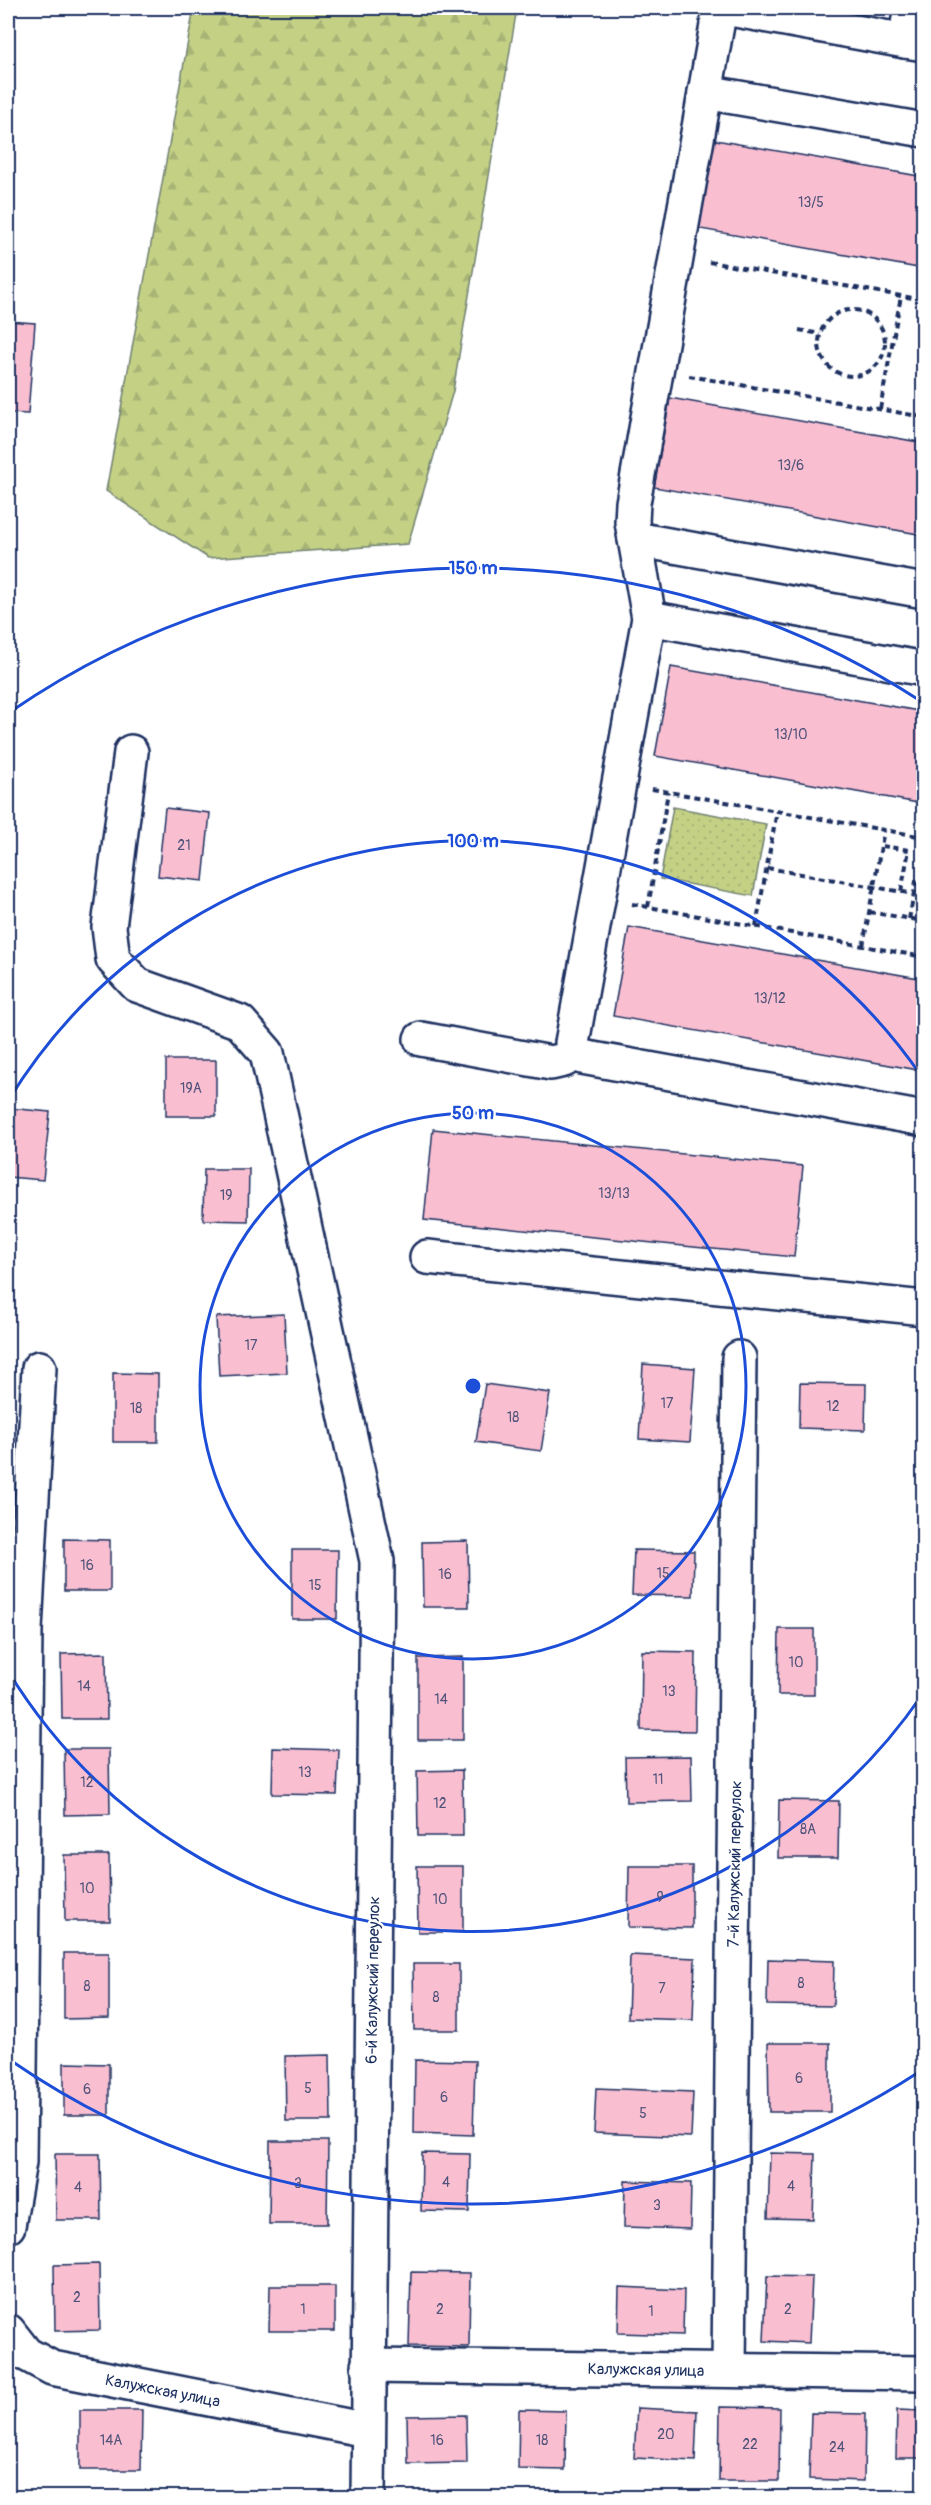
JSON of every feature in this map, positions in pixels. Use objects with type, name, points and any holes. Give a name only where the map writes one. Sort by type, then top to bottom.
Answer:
[{"type":"street","points":[[574,1053],[572,1043],[649,618],[632,522],[633,503],[720,8]]},
{"type":"street","points":[[725,8],[914,42],[911,8]]},
{"type":"street","points":[[705,92],[924,130]]},
{"type":"street","points":[[635,539],[924,591]]},
{"type":"street","points":[[649,618],[924,669]]},
{"type":"street","name":"6-й Калужский переулок","points":[[131,752],[110,927],[112,959],[137,985],[240,1022],[267,1053],[377,1562],[368,2498]]},
{"type":"street","points":[[421,1039],[551,1063],[564,1060],[574,1053]]},
{"type":"street","points":[[574,1053],[582,1057],[924,1119]]},
{"type":"street","points":[[427,1257],[924,1308]]},
{"type":"street","name":"7-й Калужский переулок","points":[[729,2370],[739,1358]]},
{"type":"street","points":[[8,2226],[19,2162],[24,1630],[39,1368]]},
{"type":"street","name":"Калужская улица","points":[[8,2331],[26,2354],[52,2368],[367,2430]]},
{"type":"street","name":"Калужская улица","points":[[368,2366],[924,2373]]},
{"type":"path","points":[[676,256],[924,300]]},
{"type":"path","points":[[880,409],[901,296]]},
{"type":"path","points":[[858,309],[870,314],[879,323],[885,335],[885,348],[880,361],[871,370],[859,375],[846,376],[833,371],[824,362],[819,350],[820,334],[824,324],[833,315],[845,310],[858,309]]},
{"type":"path","points":[[799,330],[820,334]]},
{"type":"path","points":[[885,348],[891,350]]},
{"type":"path","points":[[656,370],[924,417]]},
{"type":"path","points":[[619,783],[924,837]]},
{"type":"path","points":[[648,907],[668,792]]},
{"type":"path","points":[[756,926],[777,811]]},
{"type":"path","points":[[863,946],[884,830]]},
{"type":"path","points":[[882,846],[909,850],[901,892]]},
{"type":"path","points":[[767,868],[914,894]]},
{"type":"path","points":[[909,919],[916,881],[924,882]]},
{"type":"path","points":[[599,898],[924,957]]},
{"type":"path","points":[[869,912],[924,921]]},
{"type":"green space","points":[[194,8],[517,8],[453,391],[408,544],[208,558],[106,491]]},
{"type":"green space","points":[[673,807],[766,824],[753,896],[660,879]]},
{"type":"building","points":[[710,139],[924,177],[924,269],[695,228]]},
{"type":"building","points":[[8,321],[35,323],[28,414],[8,413]]},
{"type":"building","points":[[670,398],[924,443],[924,535],[654,487]]},
{"type":"building","points":[[671,667],[924,712],[924,804],[655,756]]},
{"type":"building","points":[[165,808],[210,813],[203,881],[158,876]]},
{"type":"building","points":[[629,927],[924,979],[924,1071],[613,1016]]},
{"type":"building","points":[[166,1060],[216,1060],[216,1116],[166,1116]]},
{"type":"building","points":[[8,1108],[50,1112],[43,1180],[8,1177]]},
{"type":"building","points":[[433,1129],[803,1166],[794,1257],[424,1220]]},
{"type":"building","points":[[204,1169],[249,1169],[248,1221],[203,1220]]},
{"type":"building","points":[[8,1251],[12,1252],[8,1297]]},
{"type":"building","points":[[284,1314],[287,1373],[219,1376],[216,1317]]},
{"type":"building","points":[[643,1364],[695,1368],[690,1442],[639,1439]]},
{"type":"building","points":[[113,1373],[158,1374],[158,1442],[113,1442]]},
{"type":"building","points":[[800,1383],[866,1384],[865,1430],[799,1428]]},
{"type":"building","points":[[485,1384],[550,1393],[541,1451],[476,1442]]},
{"type":"building","points":[[64,1539],[110,1540],[110,1591],[64,1591]]},
{"type":"building","points":[[468,1541],[469,1607],[423,1607],[422,1542]]},
{"type":"building","points":[[292,1550],[338,1550],[337,1619],[292,1619]]},
{"type":"building","points":[[634,1550],[694,1551],[693,1596],[632,1595]]},
{"type":"building","points":[[779,1629],[814,1629],[814,1695],[778,1695]]},
{"type":"building","points":[[642,1651],[696,1652],[695,1731],[641,1730]]},
{"type":"building","points":[[106,1653],[107,1719],[62,1719],[61,1654]]},
{"type":"building","points":[[463,1657],[463,1740],[418,1740],[418,1658]]},
{"type":"building","points":[[273,1748],[339,1750],[337,1795],[272,1794]]},
{"type":"building","points":[[64,1749],[109,1749],[110,1814],[65,1815]]},
{"type":"building","points":[[691,1756],[692,1801],[626,1802],[625,1757]]},
{"type":"building","points":[[462,1770],[463,1836],[418,1836],[417,1771]]},
{"type":"building","points":[[779,1800],[839,1801],[838,1858],[778,1858]]},
{"type":"building","points":[[64,1855],[109,1855],[110,1921],[65,1921]]},
{"type":"building","points":[[417,1866],[463,1866],[463,1932],[418,1932]]},
{"type":"building","points":[[629,1866],[692,1866],[692,1928],[628,1927]]},
{"type":"building","points":[[64,1953],[109,1953],[109,2018],[64,2019]]},
{"type":"building","points":[[630,1955],[695,1958],[693,2020],[628,2018]]},
{"type":"building","points":[[768,1959],[834,1961],[833,2006],[767,2005]]},
{"type":"building","points":[[413,1964],[459,1964],[459,2030],[414,2030]]},
{"type":"building","points":[[768,2043],[830,2043],[830,2112],[769,2112]]},
{"type":"building","points":[[330,2055],[331,2121],[286,2121],[285,2056]]},
{"type":"building","points":[[415,2060],[475,2061],[473,2135],[414,2133]]},
{"type":"building","points":[[64,2063],[109,2064],[109,2115],[64,2115]]},
{"type":"building","points":[[596,2088],[693,2092],[691,2137],[594,2133]]},
{"type":"building","points":[[270,2141],[328,2141],[327,2224],[269,2224]]},
{"type":"building","points":[[422,2153],[470,2154],[469,2212],[421,2211]]},
{"type":"building","points":[[770,2153],[815,2154],[813,2219],[768,2218]]},
{"type":"building","points":[[55,2154],[100,2154],[101,2220],[56,2220]]},
{"type":"building","points":[[625,2181],[691,2183],[690,2229],[624,2227]]},
{"type":"building","points":[[99,2264],[100,2330],[55,2331],[54,2265]]},
{"type":"building","points":[[411,2272],[470,2273],[469,2347],[409,2346]]},
{"type":"building","points":[[767,2276],[812,2277],[809,2343],[764,2341]]},
{"type":"building","points":[[270,2286],[335,2286],[335,2331],[269,2331]]},
{"type":"building","points":[[619,2287],[684,2290],[683,2335],[618,2333]]},
{"type":"building","points":[[720,2407],[780,2408],[779,2481],[719,2481]]},
{"type":"building","points":[[637,2408],[697,2411],[695,2461],[634,2458]]},
{"type":"building","points":[[80,2410],[142,2410],[141,2470],[80,2470]]},
{"type":"building","points":[[519,2410],[566,2411],[565,2470],[518,2469]]},
{"type":"building","points":[[897,2410],[924,2411],[924,2458],[896,2458]]},
{"type":"building","points":[[811,2413],[865,2414],[864,2481],[809,2479]]},
{"type":"building","points":[[466,2415],[467,2463],[408,2464],[407,2416]]}]
